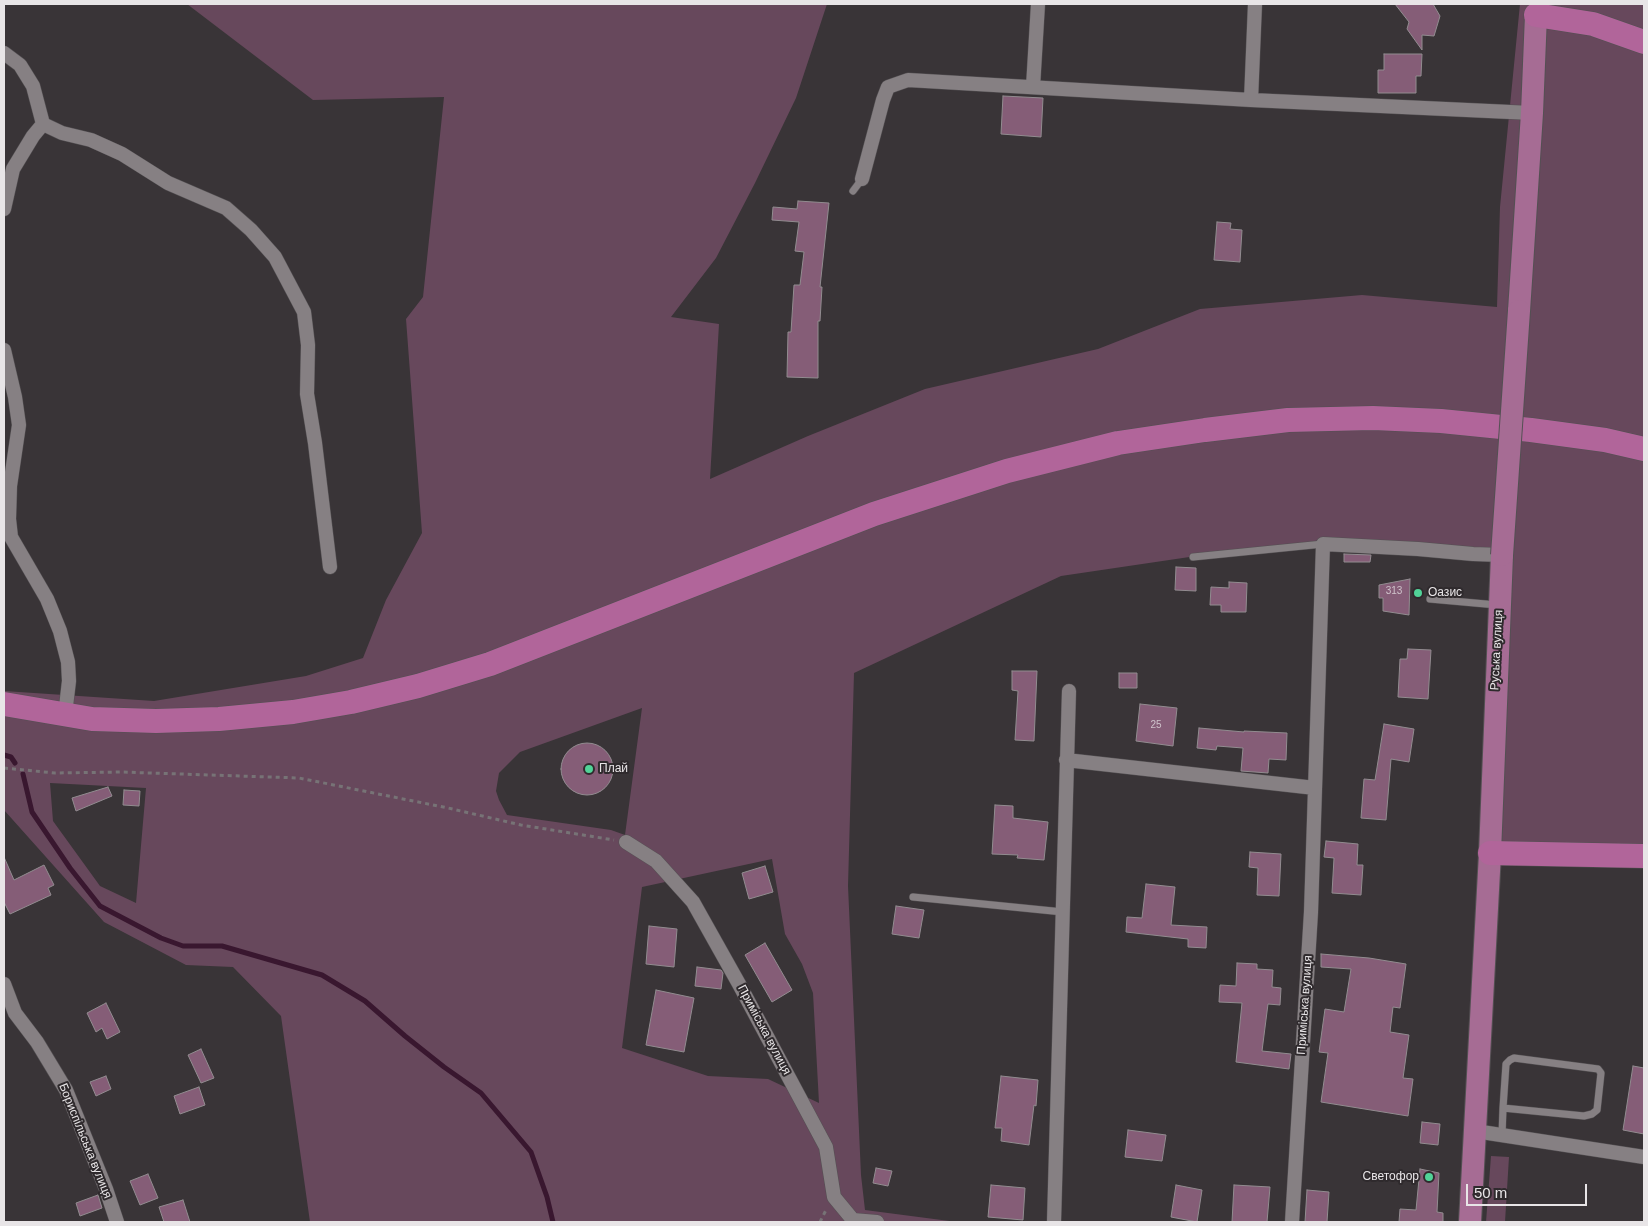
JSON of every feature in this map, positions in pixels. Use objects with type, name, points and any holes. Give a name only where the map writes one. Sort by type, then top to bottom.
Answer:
[{"type":"highway","points":[[1536,15],[1593,24],[1644,42]]},
{"type":"highway","points":[[4,704],[101,720],[156,721],[219,719],[293,712],[351,702],[418,686],[490,664],[571,634],[874,514],[1008,471],[1118,443],[1288,420],[1373,418],[1441,421],[1531,430],[1605,440],[1644,449]]},
{"type":"highway","points":[[1490,854],[1644,856]]},
{"type":"main road","name":"Руська вулиця","points":[[1470,1222],[1490,854],[1499,605],[1532,114],[1536,15]]},
{"type":"street","points":[[1033,87],[1038,4]]},
{"type":"street","points":[[1251,100],[1255,4]]},
{"type":"street","points":[[4,52],[20,65],[33,86],[43,124],[62,133],[91,140],[122,154],[168,183],[226,208],[251,230],[275,257],[304,312],[308,345],[307,394],[316,443],[330,567]]},
{"type":"street","points":[[862,179],[888,87],[908,80],[1532,114]]},
{"type":"street","points":[[4,209],[13,169],[32,136],[43,124]]},
{"type":"street","points":[[4,350],[15,397],[19,425],[10,486],[9,519],[11,537],[48,599],[60,631],[68,662],[69,681],[65,715]]},
{"type":"street","points":[[1323,544],[1418,548],[1502,555]]},
{"type":"street","name":"Приміська вулиця","points":[[1292,1222],[1311,912],[1323,544]]},
{"type":"street","points":[[1054,1222],[1069,690]]},
{"type":"street","points":[[1066,760],[1315,788]]},
{"type":"street","name":"Приміська вулиця","points":[[626,842],[656,862],[693,902],[826,1147],[834,1197],[853,1220],[877,1222]]},
{"type":"street","name":"Бориспільська вулиця","points":[[4,984],[9,1012],[37,1042],[66,1090],[106,1189],[117,1222]]},
{"type":"street","points":[[1475,1131],[1644,1157]]},
{"type":"lane","points":[[853,191],[862,179]]},
{"type":"lane","points":[[1194,557],[1323,544]]},
{"type":"lane","points":[[1430,599],[1499,605]]},
{"type":"lane","points":[[913,897],[1064,912]]},
{"type":"lane","points":[[1502,1135],[1503,1108],[1506,1064],[1514,1058],[1598,1069],[1601,1073],[1597,1110],[1592,1114],[1584,1116],[1503,1108]]},
{"type":"path","points":[[4,768],[55,773],[121,772],[299,778],[448,808],[521,825],[626,842]]},
{"type":"shaded area","points":[[187,4],[827,4],[796,98],[755,183],[716,258],[671,317],[719,324],[710,479],[808,436],[925,389],[1098,349],[1200,309],[1362,295],[1497,307],[1500,207],[1520,4],[1644,4],[1644,861],[1486,857],[1497,551],[1348,545],[1203,555],[1061,576],[854,673],[848,886],[861,1175],[865,1210],[957,1222],[310,1222],[281,1016],[233,967],[186,965],[104,922],[4,810],[4,691],[154,701],[306,676],[363,658],[386,600],[422,533],[406,319],[423,297],[444,97],[313,100]],"holes":[[[642,708],[625,835],[611,830],[507,815],[496,791],[499,773],[520,752]],[[50,783],[146,788],[136,903],[100,886],[53,821]],[[772,859],[785,934],[802,964],[813,993],[819,1103],[768,1079],[708,1076],[622,1048],[642,887]]]},
{"type":"shaded area","points":[[1491,1156],[1509,1157],[1505,1222],[1486,1222]]},
{"type":"building","points":[[1395,4],[1433,4],[1440,16],[1434,36],[1422,35],[1422,50],[1407,29],[1409,22]]},
{"type":"building","points":[[1384,54],[1422,54],[1421,76],[1416,76],[1416,93],[1378,93],[1378,70],[1384,70]]},
{"type":"building","points":[[1003,96],[1043,98],[1041,137],[1001,134]]},
{"type":"building","points":[[798,201],[829,203],[820,287],[822,287],[820,321],[818,321],[818,378],[787,377],[788,332],[791,332],[794,285],[800,285],[804,252],[795,251],[799,222],[772,220],[773,207],[797,209]]},
{"type":"building","points":[[1217,222],[1231,223],[1230,229],[1242,230],[1240,262],[1214,260]]},
{"type":"building","points":[[1344,554],[1371,555],[1370,562],[1344,562]]},
{"type":"building","points":[[1176,567],[1196,568],[1196,591],[1175,590]]},
{"type":"building","points":[[1410,579],[1409,615],[1383,611],[1383,598],[1379,598],[1379,585]]},
{"type":"building","points":[[1229,582],[1247,583],[1246,612],[1221,612],[1221,605],[1210,605],[1211,587],[1229,588]]},
{"type":"building","points":[[1408,649],[1431,650],[1428,699],[1398,697],[1400,659],[1407,659]]},
{"type":"building","points":[[1012,671],[1037,671],[1034,741],[1015,740],[1018,691],[1012,690]]},
{"type":"building","points":[[1119,673],[1137,673],[1137,688],[1119,688]]},
{"type":"building","points":[[1140,704],[1177,708],[1173,746],[1136,741]]},
{"type":"building","points":[[1384,724],[1414,729],[1409,762],[1391,759],[1386,820],[1361,818],[1364,779],[1375,780]]},
{"type":"building","points":[[1199,728],[1287,733],[1286,760],[1269,759],[1268,773],[1241,771],[1243,748],[1217,746],[1216,750],[1197,748]]},
{"type":"building","points":[[582,743],[592,743],[606,750],[613,764],[613,774],[606,788],[592,795],[582,795],[572,791],[565,784],[561,774],[561,764],[565,754],[572,747]]},
{"type":"building","points":[[108,787],[112,796],[76,811],[72,798]]},
{"type":"building","points":[[124,790],[140,791],[139,806],[123,805]]},
{"type":"building","points":[[995,805],[1013,806],[1013,818],[1048,822],[1044,860],[1017,858],[1018,855],[992,854]]},
{"type":"building","points":[[1326,841],[1358,844],[1357,865],[1363,865],[1361,895],[1332,893],[1334,858],[1324,857]]},
{"type":"building","points":[[1250,852],[1281,854],[1279,896],[1257,895],[1258,868],[1249,867]]},
{"type":"building","points":[[4,857],[14,880],[44,865],[54,885],[48,888],[51,895],[10,914],[4,902]]},
{"type":"building","points":[[765,866],[773,892],[749,899],[742,873]]},
{"type":"building","points":[[1146,884],[1175,887],[1171,925],[1207,927],[1206,948],[1188,947],[1188,939],[1126,932],[1127,917],[1142,918]]},
{"type":"building","points":[[896,906],[924,910],[919,938],[892,934]]},
{"type":"building","points":[[649,926],[677,929],[674,967],[646,964]]},
{"type":"building","points":[[765,943],[792,990],[772,1002],[745,955]]},
{"type":"building","points":[[1321,954],[1369,958],[1406,964],[1400,1008],[1393,1007],[1390,1032],[1409,1035],[1403,1078],[1413,1079],[1408,1116],[1321,1102],[1328,1053],[1319,1052],[1325,1009],[1344,1012],[1351,969],[1321,967]]},
{"type":"building","points":[[1237,963],[1257,964],[1257,969],[1273,970],[1272,987],[1281,988],[1280,1005],[1268,1004],[1262,1051],[1291,1054],[1289,1069],[1236,1062],[1242,1003],[1219,1002],[1220,985],[1236,986]]},
{"type":"building","points":[[697,967],[721,970],[723,973],[721,989],[695,986]]},
{"type":"building","points":[[656,990],[694,998],[684,1052],[646,1045]]},
{"type":"building","points":[[106,1003],[120,1032],[107,1039],[102,1028],[96,1032],[87,1013]]},
{"type":"building","points":[[201,1049],[214,1078],[201,1083],[188,1055]]},
{"type":"building","points":[[1633,1066],[1644,1068],[1644,1134],[1623,1130]]},
{"type":"building","points":[[106,1076],[111,1089],[96,1096],[90,1082]]},
{"type":"building","points":[[1001,1076],[1038,1080],[1036,1106],[1034,1105],[1029,1145],[1001,1141],[1002,1128],[995,1128]]},
{"type":"building","points":[[199,1087],[205,1105],[180,1114],[174,1096]]},
{"type":"building","points":[[1422,1122],[1440,1124],[1438,1145],[1420,1143]]},
{"type":"building","points":[[1128,1130],[1166,1135],[1162,1161],[1125,1157]]},
{"type":"building","points":[[876,1168],[892,1171],[888,1186],[873,1183]]},
{"type":"building","points":[[1420,1169],[1439,1173],[1437,1212],[1443,1213],[1443,1222],[1399,1222],[1400,1209],[1416,1210]]},
{"type":"building","points":[[148,1174],[158,1198],[140,1205],[130,1181]]},
{"type":"building","points":[[991,1185],[1025,1188],[1023,1220],[988,1217]]},
{"type":"building","points":[[1176,1185],[1202,1190],[1197,1222],[1171,1217]]},
{"type":"building","points":[[1234,1185],[1270,1187],[1267,1222],[1232,1222]]},
{"type":"building","points":[[1307,1190],[1329,1192],[1327,1222],[1305,1222]]},
{"type":"building","points":[[98,1195],[102,1208],[80,1216],[76,1203]]},
{"type":"building","points":[[183,1200],[190,1222],[164,1222],[159,1207]]},
{"type":"waterway","points":[[4,755],[11,757],[15,763]]},
{"type":"waterway","points":[[23,774],[32,812],[70,868],[100,906],[161,938],[183,946],[222,946],[322,975],[365,1001],[444,1067],[481,1093],[531,1152],[547,1197],[553,1222]]},
{"type":"place","name":"Оазис","points":[[1418,593]]},
{"type":"place","name":"Плай","points":[[589,769]]},
{"type":"place","name":"Светофор","points":[[1429,1177]]}]
